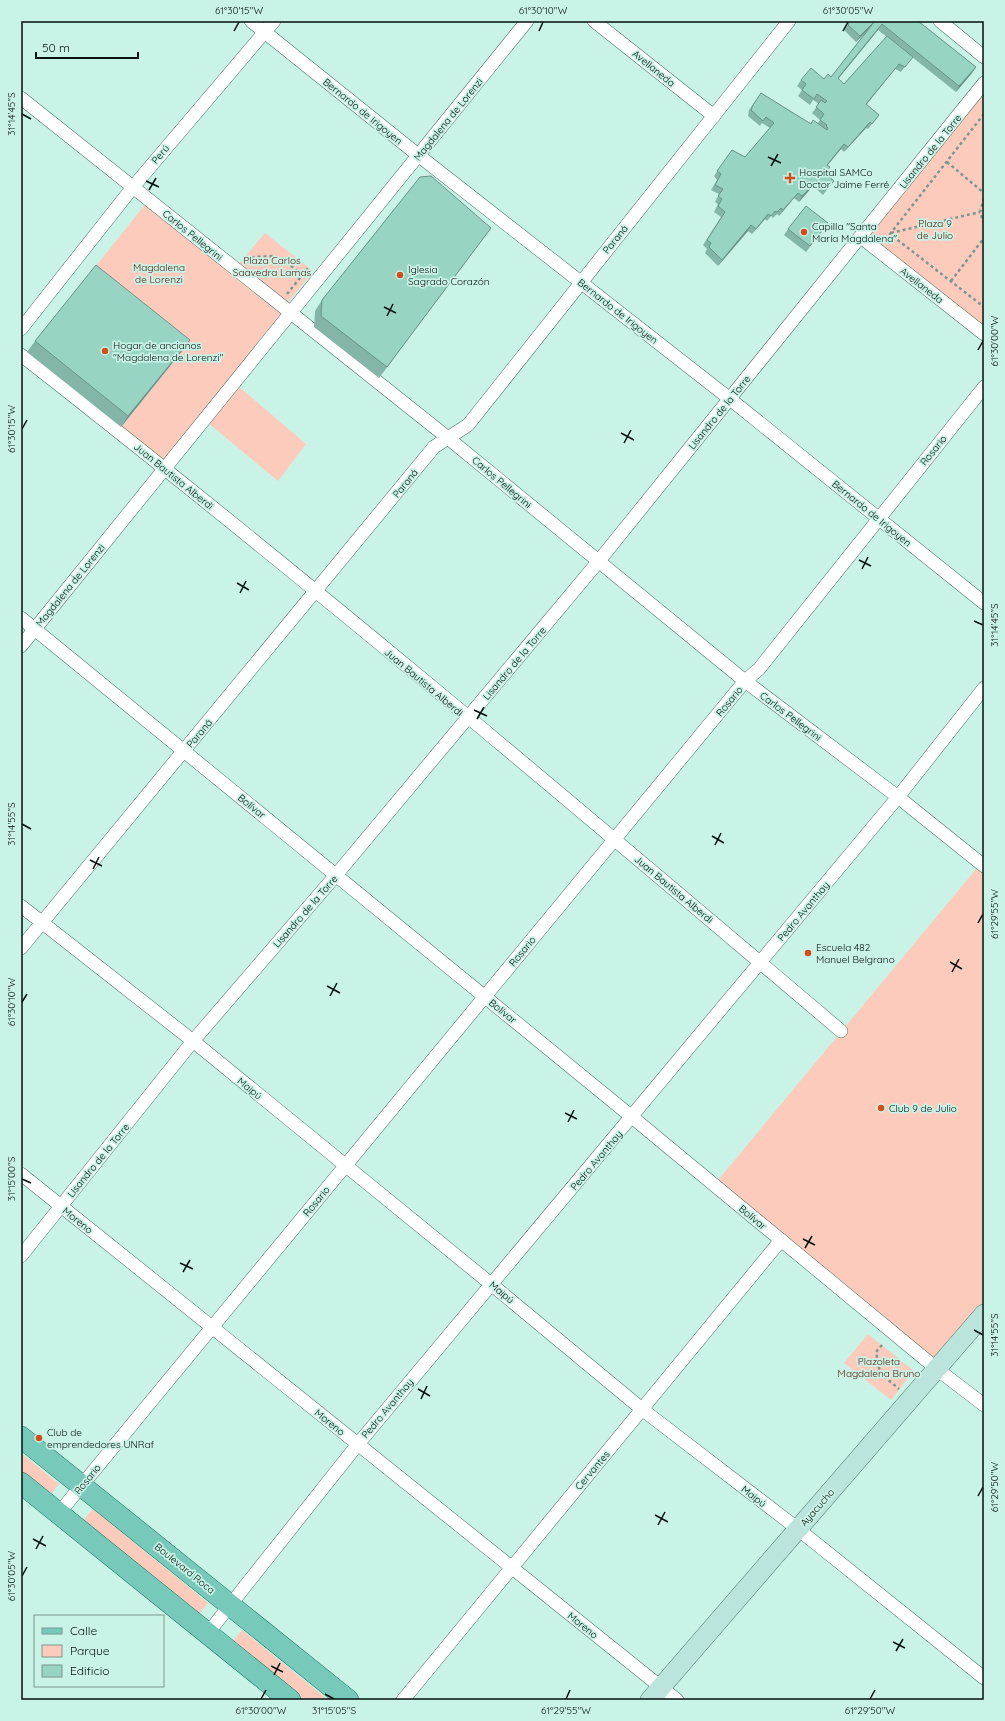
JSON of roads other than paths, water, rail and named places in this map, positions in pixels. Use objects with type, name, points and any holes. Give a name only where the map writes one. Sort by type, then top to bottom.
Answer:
[{"type":"main road","name":"Boulevard Roca","points":[[21,1437],[348,1700]]},
{"type":"main road","points":[[21,1483],[290,1700]]},
{"type":"street","name":"Bernardo de Irigoyen","points":[[251,21],[418,155],[730,399],[984,603]]},
{"type":"street","name":"Perú","points":[[21,328],[133,187],[274,21]]},
{"type":"street","name":"Magdalena de Lorenzi","points":[[21,646],[527,21]]},
{"type":"street","name":"Avellaneda","points":[[594,21],[714,116]]},
{"type":"street","name":"Paraná","points":[[21,948],[316,593],[434,447],[468,426],[789,21]]},
{"type":"street","points":[[940,21],[984,57]]},
{"type":"street","name":"Lisandro de la Torre","points":[[21,1256],[193,1041],[468,719],[598,562],[984,83]]},
{"type":"street","name":"Carlos Pellegrini","points":[[21,98],[448,438],[745,681],[898,797],[984,866]]},
{"type":"street","name":"Avellaneda","points":[[861,237],[984,334]]},
{"type":"street","name":"Juan Bautista Alberdi","points":[[21,355],[165,467],[615,839],[841,1031]]},
{"type":"street","name":"Rosario","points":[[59,1513],[745,681],[759,669],[984,387]]},
{"type":"street","name":"Bolívar","points":[[21,618],[485,996],[937,1369],[984,1405]]},
{"type":"street","name":"Pedro Avanthay","points":[[208,1633],[358,1444],[898,797],[984,688]]},
{"type":"street","name":"Maipú","points":[[21,906],[193,1041],[643,1410],[798,1529],[984,1678]]},
{"type":"street","name":"Moreno","points":[[21,1174],[511,1567],[656,1693],[677,1700]]},
{"type":"street","name":"Cervantes","points":[[403,1700],[511,1567],[643,1410],[780,1240]]},
{"type":"street","name":"Ayacucho","points":[[656,1693],[984,1314]]},
{"type":"place","name":"Hospital SAMCo Doctor Jaime Ferré","points":[[790,178]]},
{"type":"place","name":"Capilla \"Santa María Magdalena\"","points":[[804,232]]},
{"type":"place","name":"Iglesia Sagrado Corazón","points":[[400,275]]},
{"type":"place","name":"Hogar de ancianos \"Magdalena de Lorenzi\"","points":[[105,351]]},
{"type":"place","name":"Escuela 482 Manuel Belgrano","points":[[808,953]]},
{"type":"place","name":"Club 9 de Julio","points":[[881,1108]]},
{"type":"place","name":"Club de emprendedores UNRaf","points":[[39,1438]]},
{"type":"park label","name":"Plaza 9 de Julio","points":[[935,228]]},
{"type":"park label","name":"Plaza Carlos Saavedra Lamas","points":[[272,266]]},
{"type":"park label","name":"Plazoleta Magdalena Bruno","points":[[879,1366]]}]
